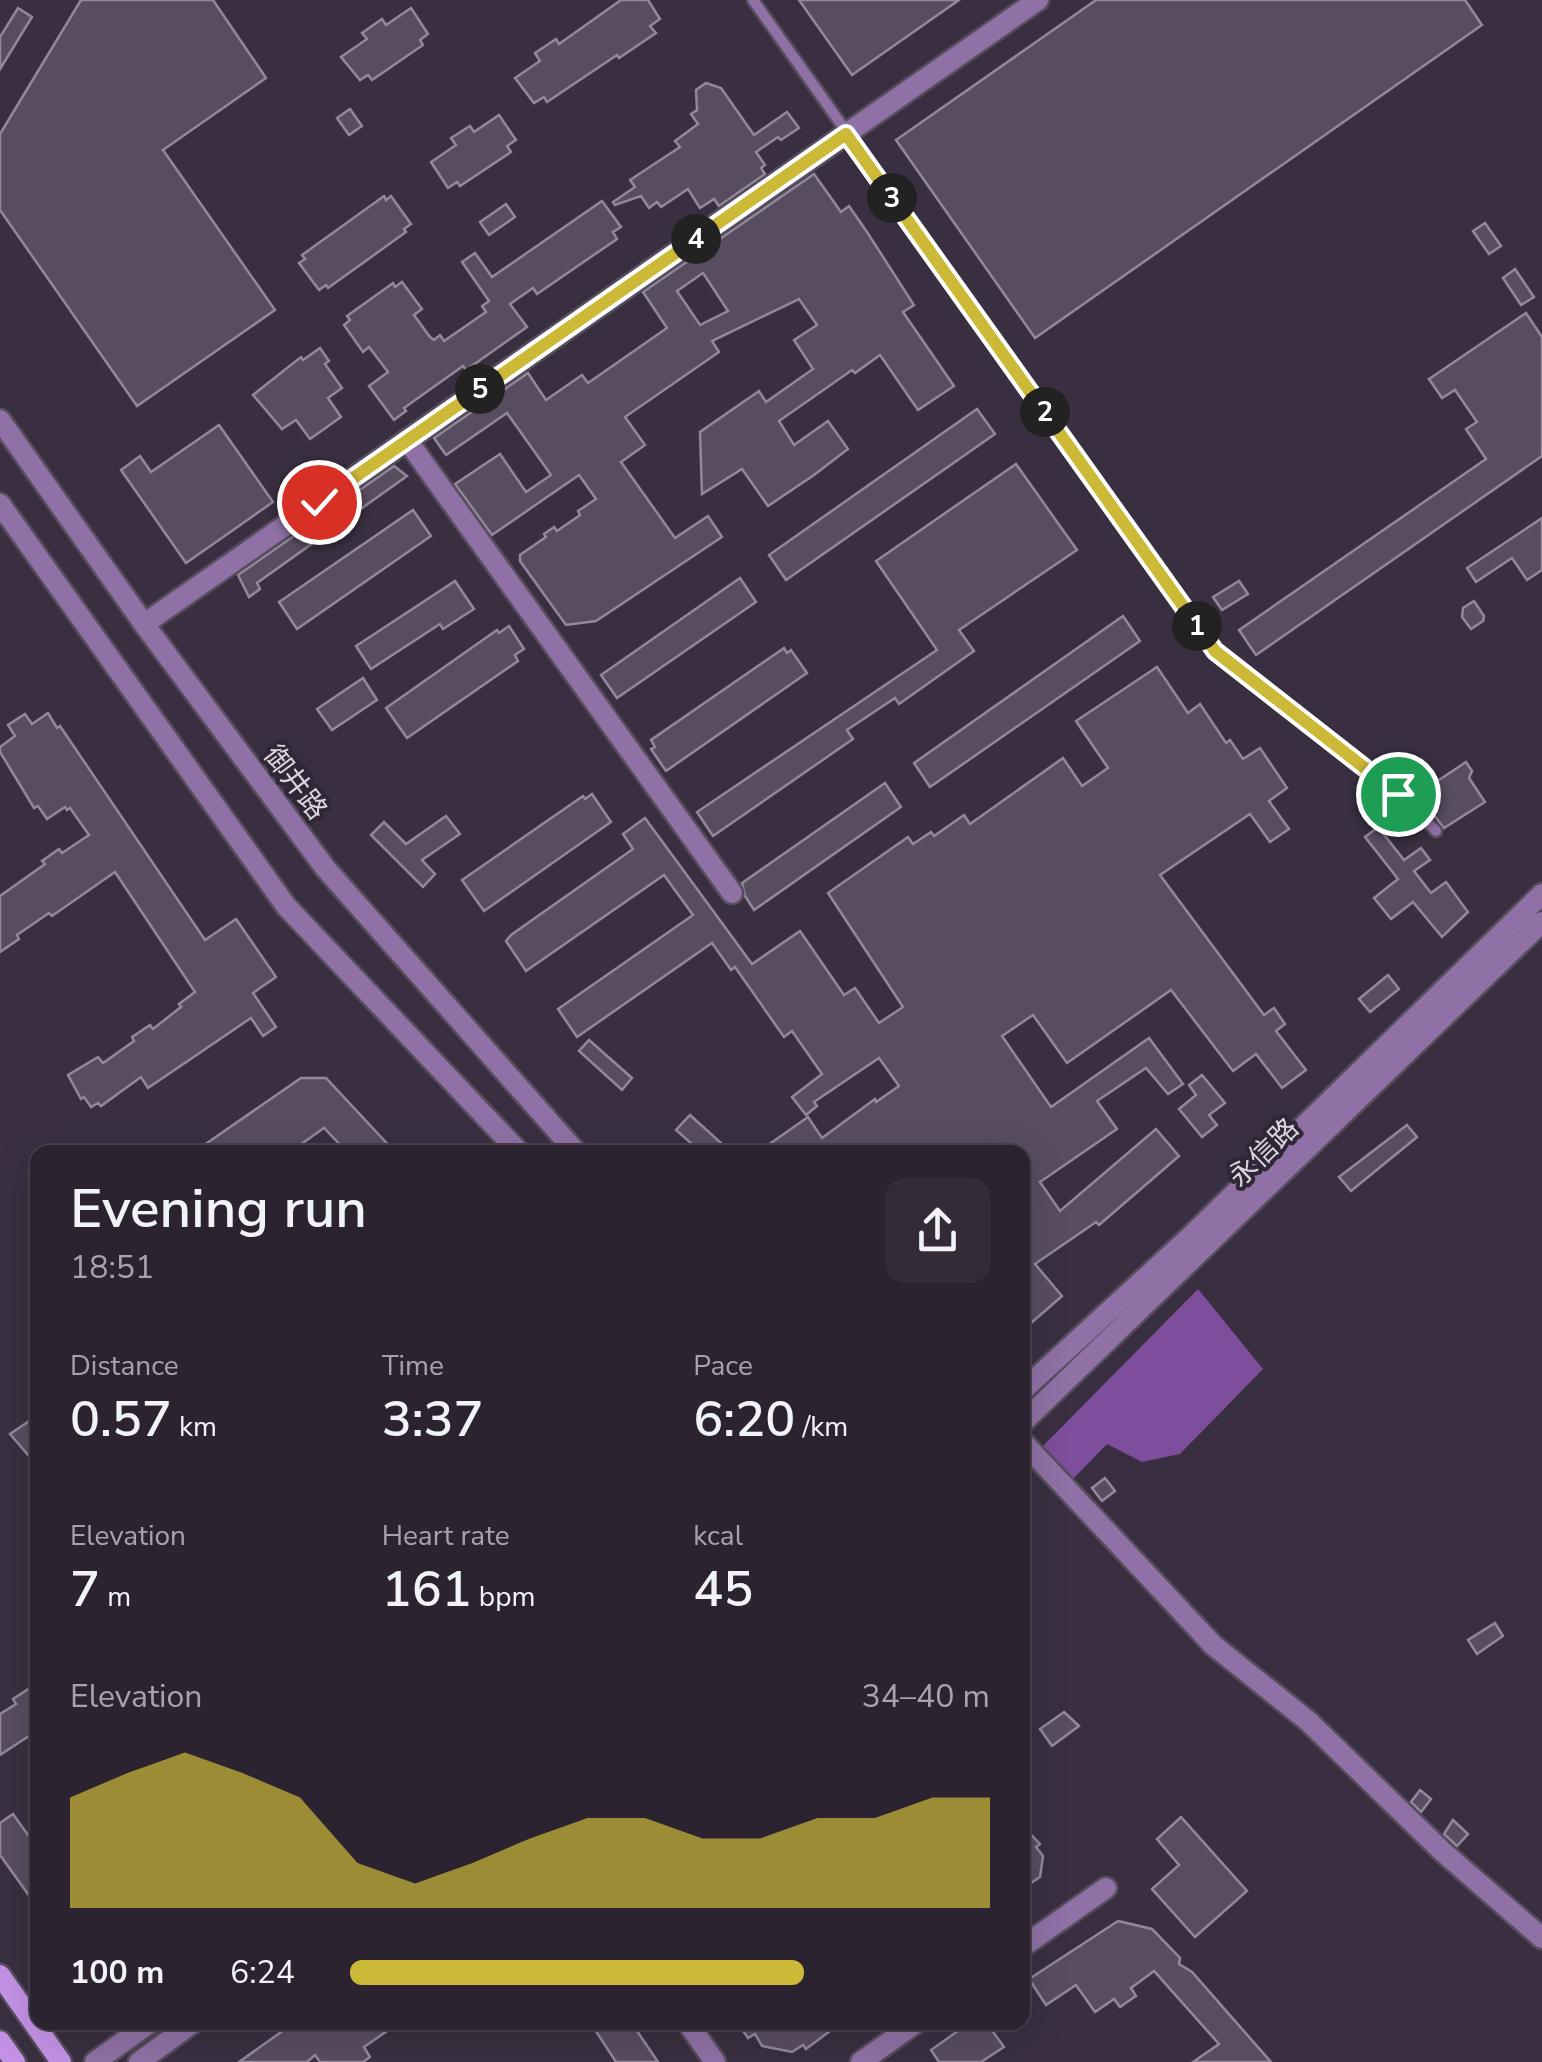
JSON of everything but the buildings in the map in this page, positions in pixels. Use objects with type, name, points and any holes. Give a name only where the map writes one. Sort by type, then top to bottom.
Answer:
[{"type":"main road","points":[[0,1975],[30,2018]]},
{"type":"main road","points":[[39,2030],[61,2062]]},
{"type":"main road","points":[[0,2040],[15,2062]]},
{"type":"street","points":[[144,624],[1038,0]]},
{"type":"street","name":"御井路","points":[[0,420],[144,624],[326,869],[570,1145]]},
{"type":"street","points":[[407,440],[732,893]]},
{"type":"street","points":[[0,504],[286,906],[512,1145]]},
{"type":"street","name":"永信路","points":[[1030,1384],[1193,1234],[1542,894]]},
{"type":"street","name":"永信路","points":[[1030,1415],[1542,922]]},
{"type":"street","points":[[1030,1450],[1213,1646],[1308,1720],[1443,1852],[1542,1938]]},
{"type":"street","points":[[1030,1942],[1106,1888]]},
{"type":"street","points":[[95,2062],[140,2030]]},
{"type":"street","points":[[139,2062],[183,2030]]},
{"type":"street","points":[[693,2030],[715,2062]]},
{"type":"street","points":[[861,2062],[906,2030]]},
{"type":"lane","points":[[753,0],[1215,651],[1398,794],[1436,830]]},
{"type":"shaded area","points":[[1198,1289],[1263,1369],[1180,1454],[1142,1462],[1107,1444],[1072,1480],[1040,1449]]},
{"type":"route","points":[[319,502],[846,134],[1215,651],[1398,794]]}]
